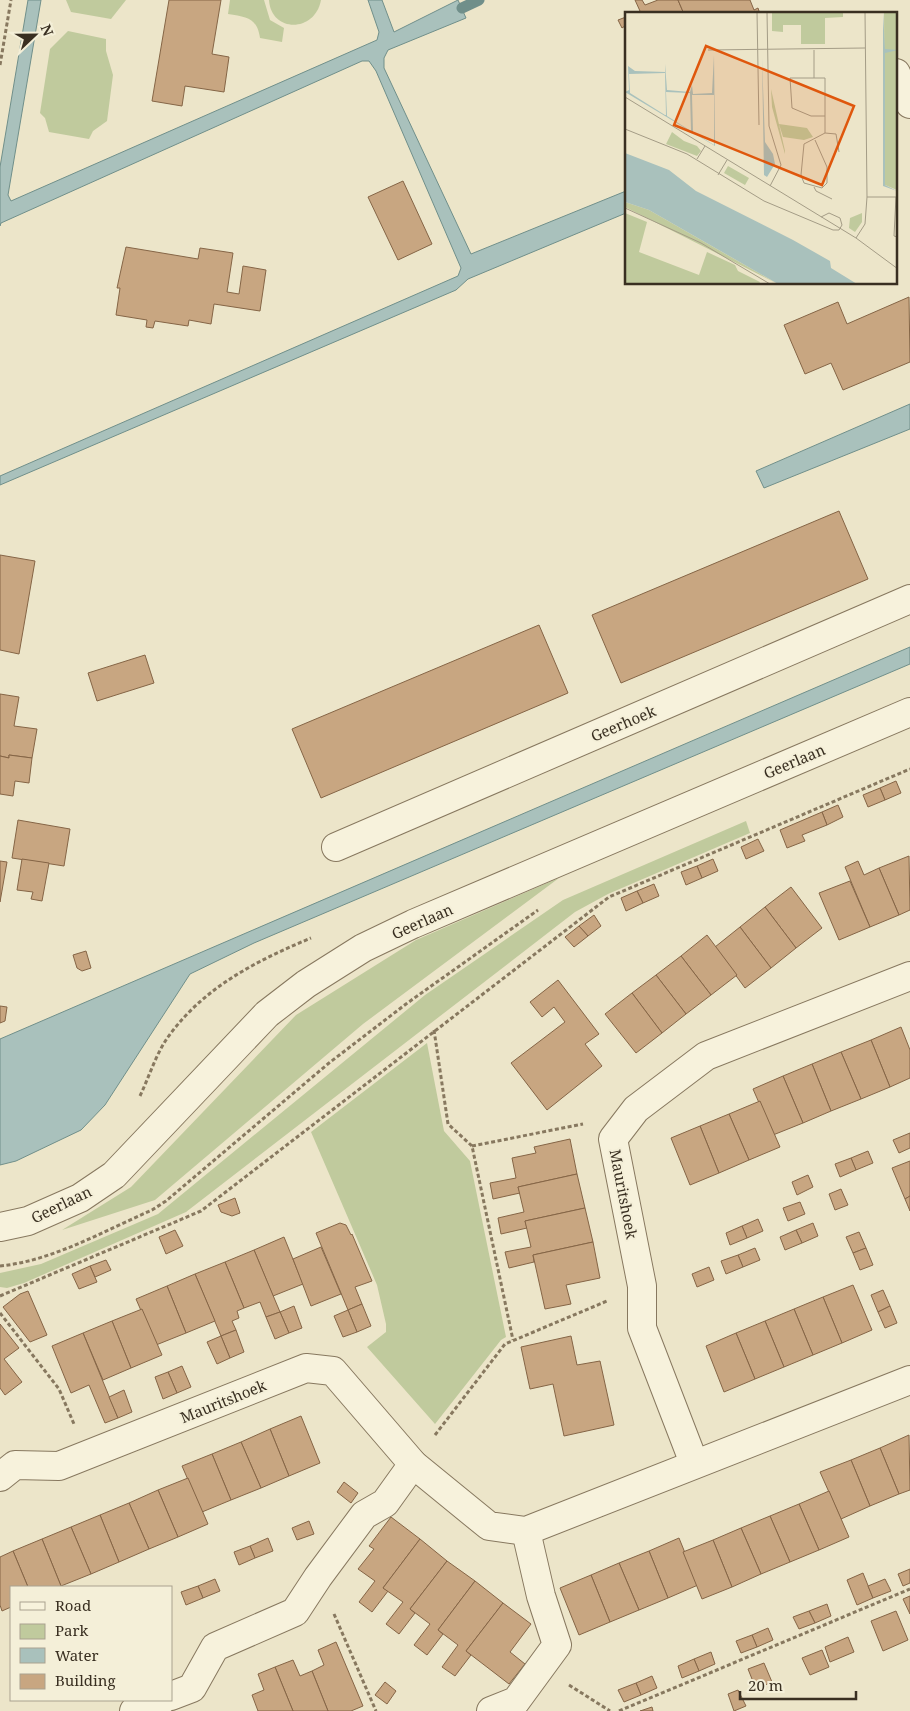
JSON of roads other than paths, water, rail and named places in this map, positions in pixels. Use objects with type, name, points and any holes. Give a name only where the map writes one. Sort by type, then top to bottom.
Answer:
[{"type":"street","points":[[898,77],[910,104]]},
{"type":"street","name":"Geerhoek","points":[[336,847],[910,599]]},
{"type":"street","name":"Geerlaan","points":[[0,1227],[28,1221],[80,1198],[114,1175],[267,1014],[306,984],[363,948],[413,924],[910,712]]},
{"type":"street","name":"Mauritshoek","points":[[694,1463],[642,1328],[642,1286],[613,1139],[636,1109],[706,1056],[910,976]]},
{"type":"street","name":"Mauritshoek","points":[[0,1477],[15,1465],[59,1466],[306,1368],[333,1371],[413,1464],[489,1526],[526,1531],[694,1463],[910,1380]]},
{"type":"street","points":[[172,1696],[192,1688],[215,1647],[295,1612],[364,1514],[385,1503],[413,1464]]},
{"type":"street","points":[[491,1711],[516,1701],[557,1644],[541,1596],[526,1531]]},
{"type":"street","points":[[134,1711],[159,1701]]},
{"type":"water","points":[[28,0],[41,0],[8,195],[11,201],[377,40],[379,32],[368,0],[382,0],[394,32],[458,0],[466,18],[388,50],[384,58],[384,68],[471,254],[625,191],[625,213],[468,279],[456,290],[0,485],[0,476],[458,276],[461,268],[376,71],[369,61],[362,61],[1,223],[0,226],[0,167]]},
{"type":"water","points":[[910,404],[910,429],[764,488],[756,471]]},
{"type":"water","points":[[910,647],[910,664],[254,943],[190,974],[105,1105],[81,1130],[16,1161],[0,1165],[0,1039]]},
{"type":"waterway","points":[[462,8],[479,0]]}]
